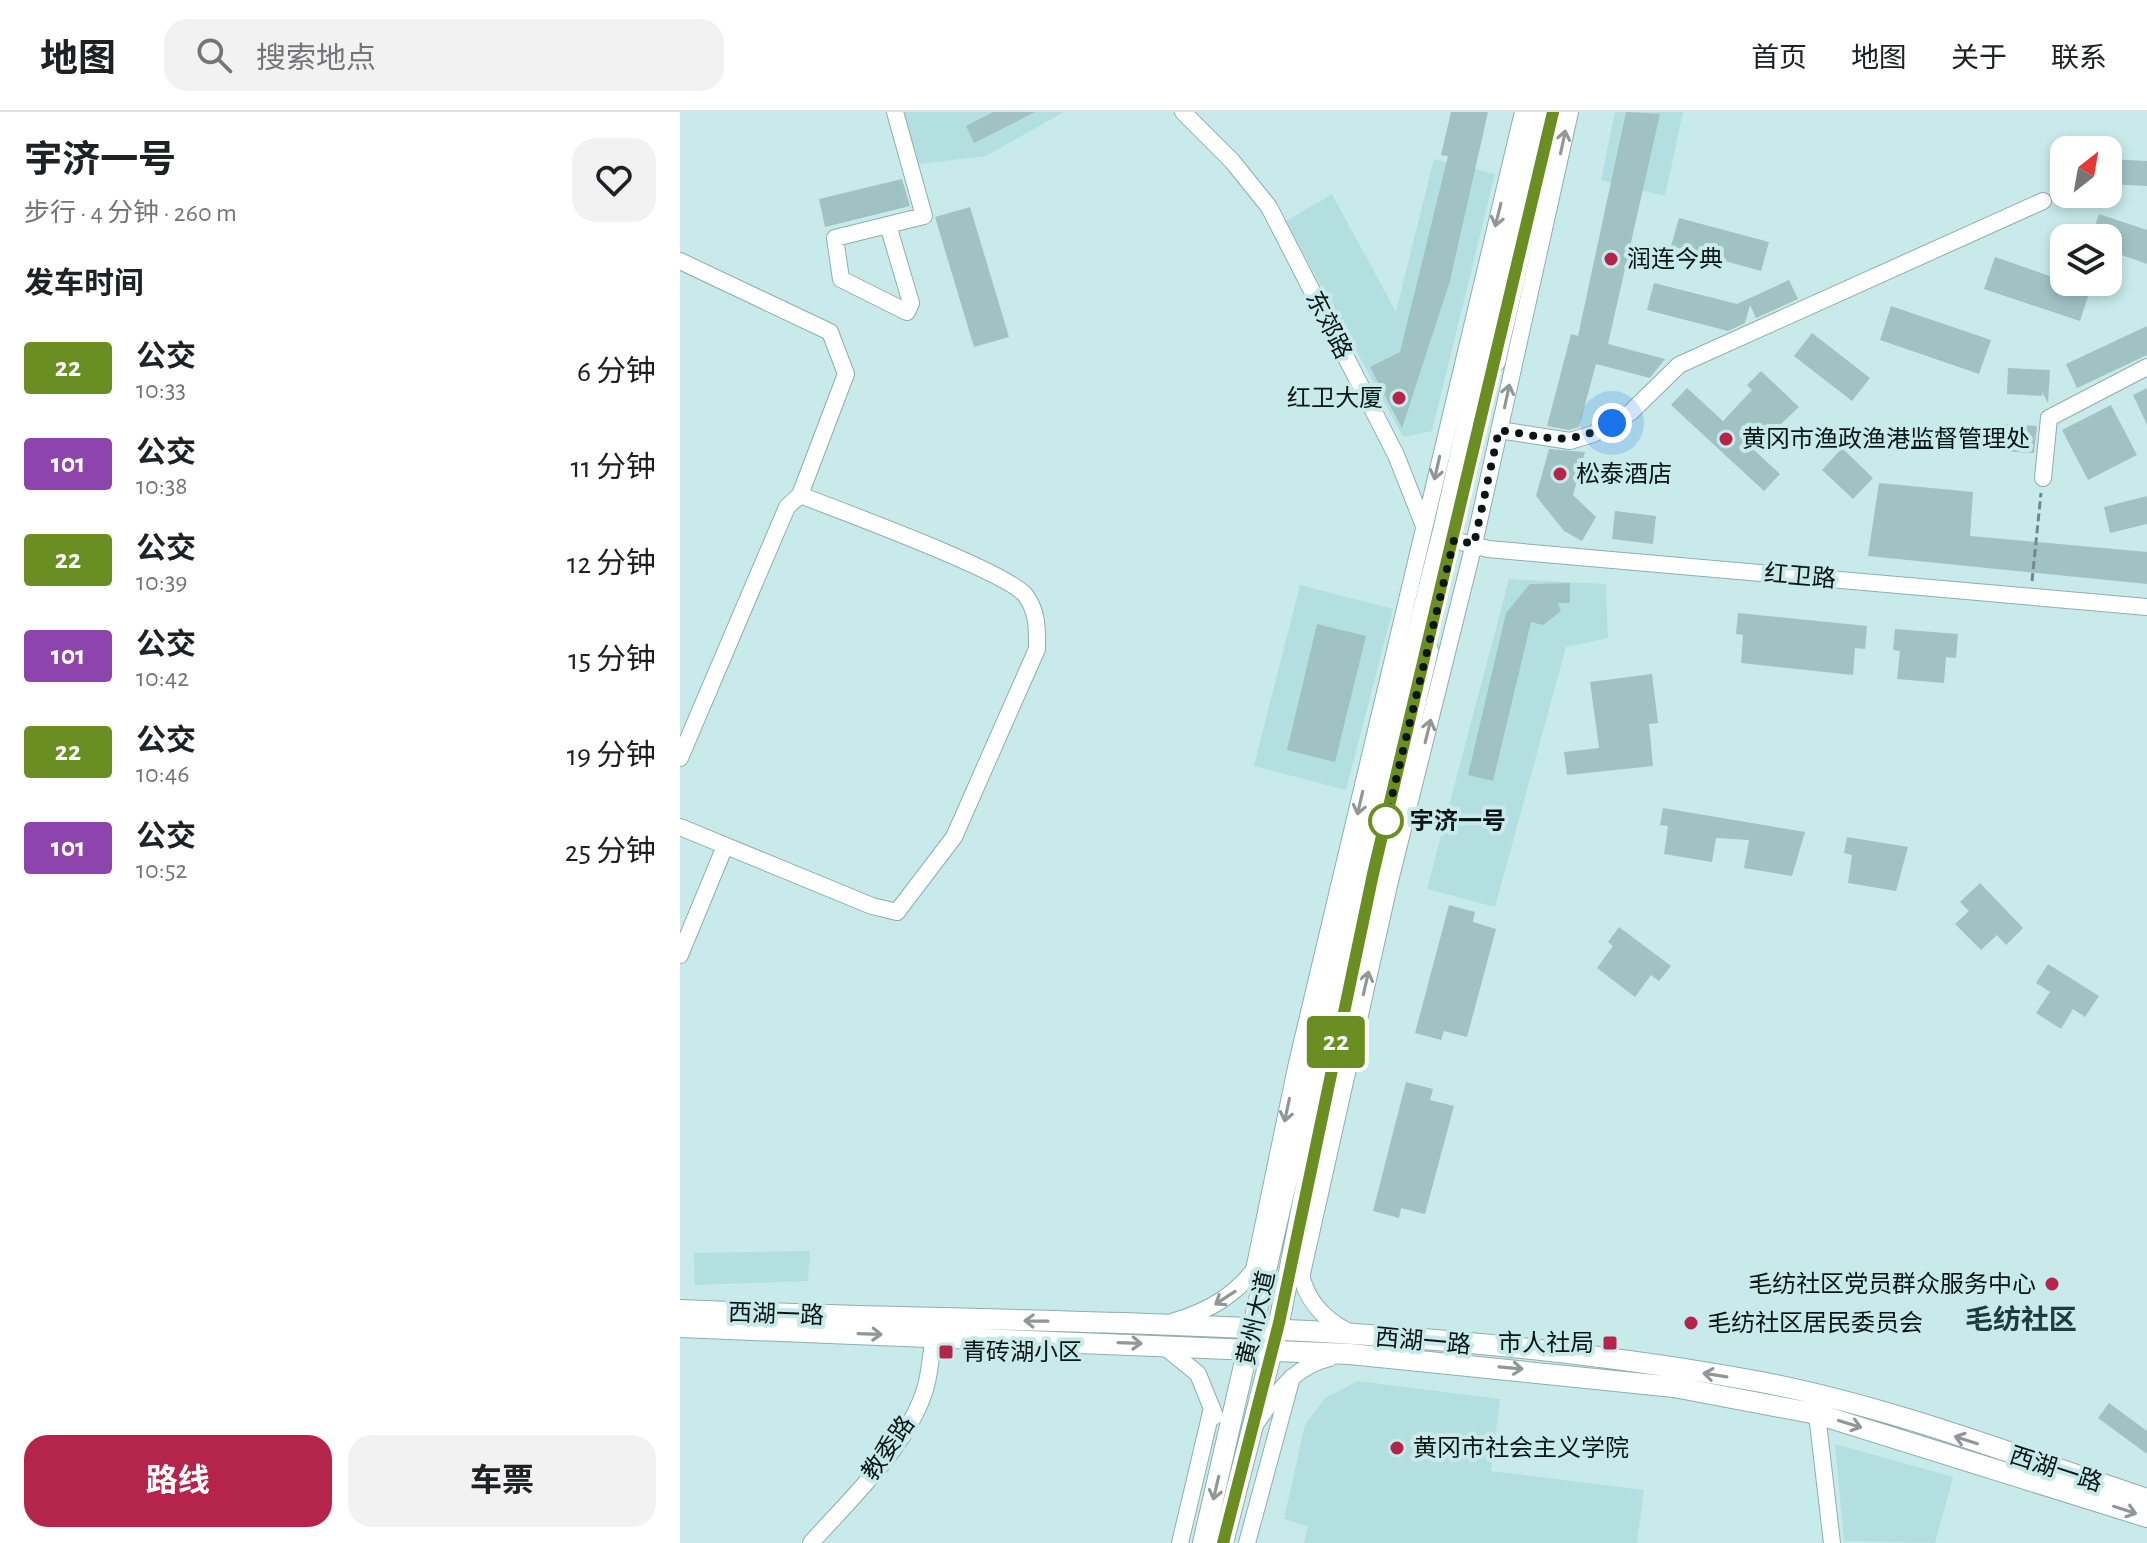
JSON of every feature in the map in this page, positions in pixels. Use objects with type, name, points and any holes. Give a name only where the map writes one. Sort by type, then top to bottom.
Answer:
[{"type":"main road","name":"黄州大道","points":[[1203,1543],[1359,867],[1435,562],[1537,112]]},
{"type":"main road","name":"黄州大道","points":[[1223,1543],[1296,1245],[1328,1075],[1373,874],[1464,542],[1553,112]]},
{"type":"main road","name":"西湖一路","points":[[680,1310],[1600,1357],[1762,1382],[1901,1419],[2147,1499]]},
{"type":"main road","name":"西湖一路","points":[[680,1327],[934,1337],[1158,1336]]},
{"type":"main road","name":"西湖一路","points":[[1352,1344],[1674,1387],[1817,1414],[2147,1517]]},
{"type":"street","points":[[888,225],[911,303],[907,312],[841,279],[835,238],[924,216],[895,112]]},
{"type":"street","name":"东郊路","points":[[1183,112],[1232,161],[1269,207],[1396,455],[1435,562]]},
{"type":"street","points":[[1254,1270],[1297,1063],[1523,112]]},
{"type":"street","points":[[1301,1278],[1464,542],[1499,430],[1570,112]]},
{"type":"street","points":[[1499,430],[1570,441],[1593,434],[1631,412],[1679,365],[2043,201]]},
{"type":"street","points":[[680,261],[830,332],[846,374],[800,495],[787,507],[680,758]]},
{"type":"street","points":[[2043,478],[2049,418],[2147,367]]},
{"type":"street","points":[[680,827],[872,906],[897,912],[954,837],[1037,649],[1037,615],[1024,592],[966,562],[800,495]]},
{"type":"street","name":"红卫路","points":[[1464,542],[1488,549],[2147,607]]},
{"type":"street","points":[[680,955],[725,846]]},
{"type":"street","points":[[1223,1457],[1212,1408],[1198,1374],[1158,1336],[1223,1302],[1254,1270],[1274,1242]]},
{"type":"street","points":[[1252,1430],[1292,1377],[1312,1362],[1352,1344],[1321,1314],[1301,1278],[1296,1245]]},
{"type":"street","name":"教委路","points":[[811,1543],[883,1461],[912,1417],[925,1388],[934,1337]]},
{"type":"street","points":[[1247,1543],[1292,1377]]},
{"type":"street","points":[[1180,1543],[1212,1408]]},
{"type":"street","points":[[1817,1414],[1832,1543]]},
{"type":"path","points":[[2031,598],[2043,478]]},
{"type":"shaded area","points":[[888,112],[1064,112],[986,156],[902,166]]},
{"type":"shaded area","points":[[1615,112],[1683,112],[1665,196],[1601,180]]},
{"type":"shaded area","points":[[1434,159],[1495,174],[1432,431],[1403,437],[1286,221],[1332,194],[1396,312]]},
{"type":"shaded area","points":[[1509,579],[1606,584],[1608,638],[1566,647],[1495,907],[1427,889]]},
{"type":"shaded area","points":[[1300,585],[1393,609],[1346,790],[1254,766]]},
{"type":"shaded area","points":[[810,1251],[808,1281],[695,1285],[694,1253]]},
{"type":"shaded area","name":"黄冈市社会主义学院","points":[[1358,1381],[1500,1399],[1491,1471],[1644,1490],[1637,1543],[1304,1543],[1308,1526],[1284,1519],[1305,1425],[1325,1398]]},
{"type":"shaded area","points":[[1835,1444],[1953,1477],[1935,1543],[1844,1541]]},
{"type":"building","points":[[993,112],[1035,112],[974,143],[966,126]]},
{"type":"building","points":[[1451,112],[1488,112],[1450,281],[1402,428],[1370,367],[1400,352],[1448,156],[1441,155]]},
{"type":"building","points":[[1626,112],[1660,114],[1608,344],[1665,359],[1650,378],[1596,364],[1579,427],[1569,430],[1547,426],[1571,334],[1578,336]]},
{"type":"building","points":[[2122,160],[2147,161],[2147,186],[2122,185]]},
{"type":"building","points":[[902,179],[910,206],[825,227],[819,199]]},
{"type":"building","points":[[970,207],[1009,337],[974,347],[935,217]]},
{"type":"building","points":[[2099,214],[2147,230],[2147,264],[2122,255],[2122,224],[2096,224]]},
{"type":"building","points":[[1679,218],[1769,242],[1761,271],[1671,246]]},
{"type":"building","points":[[1995,257],[2050,276],[2050,296],[2088,296],[2080,321],[1984,289]]},
{"type":"building","points":[[1789,280],[1798,299],[1756,318],[1750,305],[1745,323],[1728,331],[1647,310],[1654,283],[1737,304]]},
{"type":"building","points":[[1891,306],[1991,340],[1979,374],[1880,340]]},
{"type":"building","points":[[2147,326],[2147,355],[2077,388],[2066,364]]},
{"type":"building","points":[[1812,333],[1870,378],[1852,401],[1794,356]]},
{"type":"building","points":[[2008,368],[2050,370],[2048,403],[2042,392],[2042,396],[2007,394]]},
{"type":"building","points":[[1761,371],[1799,407],[1754,450],[1780,474],[1764,491],[1671,405],[1687,388],[1723,421],[1752,390],[1747,385]]},
{"type":"building","points":[[2147,388],[2147,425],[2133,395]]},
{"type":"building","points":[[2111,405],[2137,455],[2088,480],[2062,430]]},
{"type":"building","points":[[1999,424],[2037,426],[2034,453],[1998,451]]},
{"type":"building","points":[[1842,448],[1873,478],[1853,499],[1822,470]]},
{"type":"building","name":"松泰酒店","points":[[1549,449],[1585,452],[1573,495],[1596,517],[1582,541],[1564,531],[1536,496]]},
{"type":"building","points":[[1879,483],[1973,492],[1970,536],[2147,552],[2147,584],[1868,556]]},
{"type":"building","points":[[2147,496],[2147,524],[2110,533],[2104,507]]},
{"type":"building","points":[[1615,511],[1656,516],[1653,544],[1612,539]]},
{"type":"building","points":[[1570,583],[1570,603],[1558,603],[1561,611],[1543,625],[1531,622],[1493,781],[1468,775],[1506,613],[1530,584]]},
{"type":"building","points":[[1738,613],[1867,626],[1865,649],[1855,648],[1853,675],[1741,663],[1743,635],[1736,634]]},
{"type":"building","points":[[1317,624],[1366,636],[1335,762],[1287,750]]},
{"type":"building","points":[[1895,629],[1958,634],[1956,658],[1946,657],[1944,683],[1897,679],[1900,651],[1893,650]]},
{"type":"building","points":[[1652,674],[1658,723],[1649,724],[1653,766],[1567,775],[1564,752],[1599,748],[1590,682]]},
{"type":"building","points":[[1663,808],[1805,832],[1792,876],[1744,868],[1749,840],[1716,838],[1712,862],[1664,854],[1668,826],[1660,825]]},
{"type":"building","points":[[1847,837],[1908,847],[1896,891],[1848,883],[1852,855],[1844,853]]},
{"type":"building","points":[[1980,883],[2023,928],[2006,945],[1997,935],[1981,950],[1955,924],[1969,911],[1960,902]]},
{"type":"building","points":[[1449,905],[1475,912],[1473,922],[1496,929],[1467,1037],[1444,1031],[1441,1040],[1415,1033]]},
{"type":"building","points":[[1619,927],[1671,966],[1659,981],[1651,975],[1635,997],[1597,968],[1613,946],[1608,942]]},
{"type":"building","points":[[2048,964],[2099,996],[2085,1017],[2073,1009],[2061,1029],[2036,1013],[2050,992],[2036,983]]},
{"type":"building","points":[[1406,1082],[1433,1089],[1430,1100],[1454,1106],[1425,1214],[1401,1208],[1399,1218],[1373,1211]]},
{"type":"building","points":[[2109,1403],[2147,1431],[2147,1454],[2098,1418]]},
{"type":"bus line","name":"22","points":[[1223,1543],[1279,1323],[1328,1075],[1373,874],[1553,112]]},
{"type":"place","name":"润连今典","points":[[1611,259]]},
{"type":"place","name":"红卫大厦","points":[[1399,398]]},
{"type":"place","name":"黄冈市渔政渔港监督管理处","points":[[1726,439]]},
{"type":"place","name":"松泰酒店","points":[[1560,474]]},
{"type":"place","name":"宇济一号","points":[[1386,821]]},
{"type":"place","name":"毛纺社区党员群众服务中心","points":[[2052,1284]]},
{"type":"place","name":"毛纺社区居民委员会","points":[[1691,1323]]},
{"type":"place","name":"市人社局","points":[[1610,1343]]},
{"type":"place","name":"青砖湖小区","points":[[946,1352]]},
{"type":"place","name":"黄冈市社会主义学院","points":[[1397,1448]]},
{"type":"district","name":"毛纺社区","points":[[2021,1319]]},
{"type":"route","points":[[1386,821],[1454,540],[1474,544],[1499,430],[1570,441],[1593,434],[1612,423]]}]
